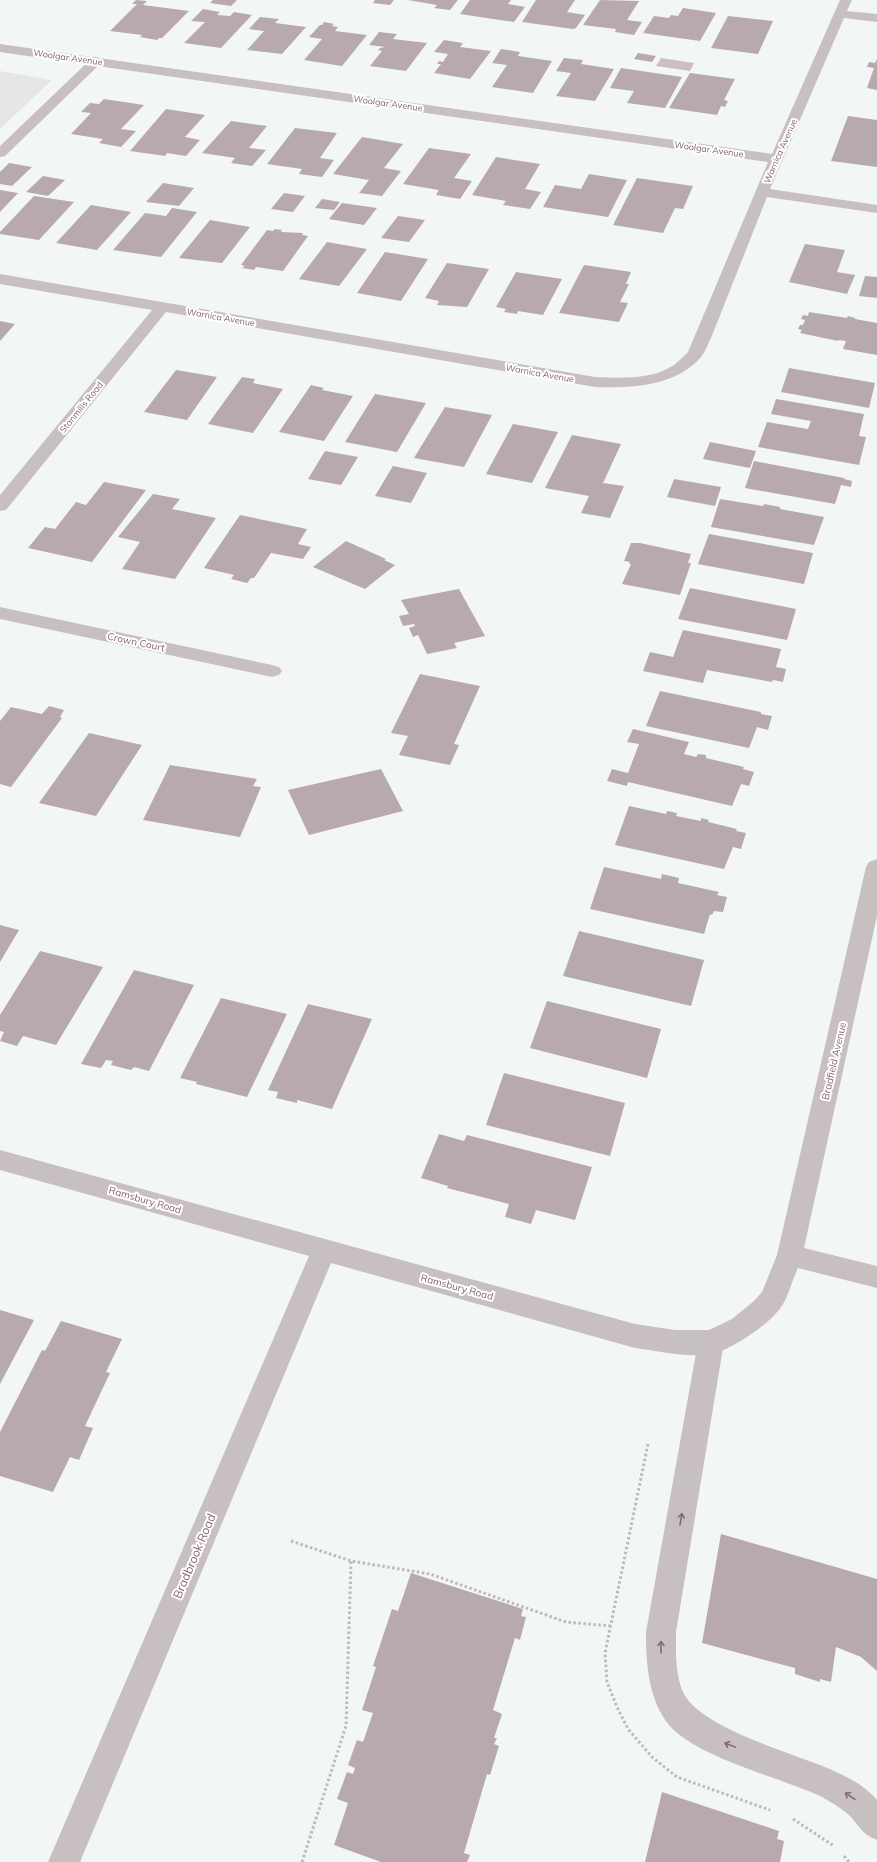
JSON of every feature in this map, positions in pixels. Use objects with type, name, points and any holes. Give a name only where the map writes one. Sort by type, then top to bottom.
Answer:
[{"type":"street","points":[[843,7],[877,18]]},
{"type":"street","name":"Warnica Avenue","points":[[0,279],[595,382],[610,383],[641,381],[656,378],[674,371],[689,362],[695,354],[703,338],[762,192],[843,7]]},
{"type":"street","name":"Woolgar Avenue","points":[[0,48],[777,159]]},
{"type":"street","points":[[0,153],[96,61]]},
{"type":"street","points":[[762,192],[877,209]]},
{"type":"street","name":"Stanmills Road","points":[[0,506],[162,307]]},
{"type":"street","name":"Crown Court","points":[[0,613],[272,671]]},
{"type":"street","name":"Bradfield Avenue","points":[[790,1255],[877,867]]},
{"type":"street","name":"Ramsbury Road","points":[[0,1160],[635,1336],[675,1342],[710,1342],[741,1327],[772,1300],[790,1255]]},
{"type":"street","name":"Bradbrook Road","points":[[64,1862],[324,1250]]},
{"type":"street","points":[[790,1255],[877,1277]]},
{"type":"street","points":[[710,1342],[661,1632],[661,1664],[665,1682],[672,1702],[681,1714],[704,1732],[721,1742],[831,1785],[860,1804],[877,1824]]},
{"type":"path","points":[[291,1541],[351,1560],[430,1574],[566,1622],[610,1626],[648,1442]]},
{"type":"path","points":[[302,1862],[346,1726],[351,1560]]},
{"type":"shaded area","points":[[661,58],[694,63],[690,71],[656,66]]},
{"type":"shaded area","points":[[0,71],[52,80],[0,129]]},
{"type":"building","points":[[136,0],[147,1],[143,5],[189,11],[162,38],[157,40],[140,37],[142,35],[110,31],[137,4],[132,4]]},
{"type":"building","points":[[213,0],[237,0],[231,6],[210,3]]},
{"type":"building","points":[[375,0],[394,0],[390,5],[373,3]]},
{"type":"building","points":[[408,0],[458,0],[450,10],[434,8],[437,5]]},
{"type":"building","points":[[470,0],[511,0],[508,4],[525,7],[514,22],[460,14]]},
{"type":"building","points":[[536,0],[575,0],[567,12],[585,15],[576,28],[573,29],[522,22]]},
{"type":"building","points":[[600,0],[639,1],[627,20],[642,22],[634,35],[615,32],[616,29],[583,25]]},
{"type":"building","points":[[683,8],[716,13],[700,41],[643,33],[654,16],[669,18],[671,15],[678,16]]},
{"type":"building","points":[[203,9],[220,12],[217,15],[230,16],[234,12],[252,15],[221,48],[184,43],[205,22],[191,21]]},
{"type":"building","points":[[728,16],[773,21],[758,54],[711,48]]},
{"type":"building","points":[[260,17],[279,19],[275,23],[306,27],[282,54],[247,50],[264,31],[249,29]]},
{"type":"building","points":[[324,22],[334,24],[332,26],[338,27],[335,31],[367,35],[342,66],[304,60],[322,39],[309,37]]},
{"type":"building","points":[[379,32],[397,34],[393,39],[427,43],[406,71],[370,66],[382,51],[378,50],[385,47],[369,45]]},
{"type":"building","points":[[444,40],[463,43],[460,47],[491,51],[470,79],[434,73],[441,64],[437,64],[439,61],[443,62],[448,54],[434,52]]},
{"type":"building","points":[[501,49],[520,52],[518,56],[552,61],[533,93],[492,87],[507,65],[492,63]]},
{"type":"building","points":[[638,53],[656,56],[652,62],[634,59]]},
{"type":"building","points":[[564,58],[583,60],[581,64],[614,69],[595,101],[556,96],[571,73],[556,71]]},
{"type":"building","points":[[877,59],[877,90],[867,88],[874,68],[867,67],[869,62],[875,63]]},
{"type":"building","points":[[621,68],[682,77],[665,108],[627,103],[634,91],[610,88]]},
{"type":"building","points":[[690,73],[735,79],[724,100],[728,101],[725,107],[721,106],[717,115],[669,108]]},
{"type":"building","points":[[104,99],[144,105],[121,129],[136,131],[121,147],[99,143],[103,139],[71,134],[91,113],[81,112],[90,103],[99,104]]},
{"type":"building","points":[[166,109],[205,115],[185,137],[200,140],[186,156],[167,153],[165,156],[130,151]]},
{"type":"building","points":[[848,116],[877,120],[877,167],[831,161]]},
{"type":"building","points":[[231,121],[267,126],[249,148],[266,150],[252,166],[231,163],[235,158],[202,153]]},
{"type":"building","points":[[295,128],[337,133],[320,158],[334,160],[322,177],[299,174],[302,169],[267,164]]},
{"type":"building","points":[[362,137],[403,144],[384,168],[401,171],[382,196],[359,193],[369,180],[333,174]]},
{"type":"building","points":[[429,148],[471,154],[454,178],[472,181],[460,199],[436,195],[439,190],[403,184]]},
{"type":"building","points":[[496,157],[540,164],[525,189],[541,192],[530,209],[503,205],[506,201],[472,195]]},
{"type":"building","points":[[9,163],[32,167],[12,186],[0,184],[0,172]]},
{"type":"building","points":[[589,174],[627,180],[608,217],[543,207],[555,185],[581,189]]},
{"type":"building","points":[[43,176],[65,180],[48,196],[26,192]]},
{"type":"building","points":[[637,178],[693,186],[683,209],[675,208],[663,233],[613,225]]},
{"type":"building","points":[[163,183],[194,188],[179,206],[146,202]]},
{"type":"building","points":[[0,190],[18,193],[0,212]]},
{"type":"building","points":[[284,193],[305,196],[293,212],[271,209]]},
{"type":"building","points":[[34,196],[74,202],[39,240],[0,234],[0,232]]},
{"type":"building","points":[[322,199],[340,202],[334,210],[315,208]]},
{"type":"building","points":[[342,203],[377,208],[364,225],[329,219]]},
{"type":"building","points":[[91,205],[131,212],[97,250],[56,243]]},
{"type":"building","points":[[172,208],[197,212],[161,257],[113,250],[145,213],[166,216]]},
{"type":"building","points":[[398,216],[425,220],[409,242],[381,238]]},
{"type":"building","points":[[210,220],[250,227],[222,263],[179,258]]},
{"type":"building","points":[[275,229],[282,230],[281,232],[303,233],[302,235],[308,236],[283,271],[256,267],[254,270],[242,268],[245,266],[241,265],[267,230],[273,231]]},
{"type":"building","points":[[327,242],[367,249],[339,286],[299,279]]},
{"type":"building","points":[[805,244],[845,250],[837,272],[855,275],[847,294],[789,282]]},
{"type":"building","points":[[385,252],[428,259],[401,301],[357,293]]},
{"type":"building","points":[[447,263],[489,269],[467,307],[437,305],[439,301],[425,298]]},
{"type":"building","points":[[584,265],[631,272],[626,284],[629,284],[620,302],[628,303],[619,322],[559,313]]},
{"type":"building","points":[[516,272],[562,279],[543,315],[518,311],[517,314],[504,312],[506,309],[496,307]]},
{"type":"building","points":[[865,276],[877,277],[877,298],[859,296]]},
{"type":"building","points":[[809,312],[847,318],[848,316],[855,319],[877,323],[877,355],[843,349],[846,341],[838,341],[800,333],[802,330],[798,329],[800,325],[803,325],[805,320],[801,319],[803,315],[808,316]]},
{"type":"building","points":[[0,321],[15,324],[0,341]]},
{"type":"building","points":[[789,368],[875,383],[869,408],[781,392]]},
{"type":"building","points":[[176,370],[217,377],[187,420],[144,412]]},
{"type":"building","points":[[242,377],[255,379],[253,383],[283,389],[253,433],[208,424]]},
{"type":"building","points":[[311,385],[324,388],[322,390],[353,396],[324,441],[279,432]]},
{"type":"building","points":[[375,394],[426,403],[397,452],[345,442]]},
{"type":"building","points":[[776,399],[864,414],[859,436],[866,437],[859,465],[758,447],[767,422],[808,429],[811,421],[771,414]]},
{"type":"building","points":[[445,407],[492,415],[464,467],[414,458]]},
{"type":"building","points":[[513,424],[558,432],[532,483],[486,474]]},
{"type":"building","points":[[572,435],[621,444],[603,483],[624,486],[610,518],[581,513],[589,496],[545,488]]},
{"type":"building","points":[[710,442],[756,451],[750,468],[703,459]]},
{"type":"building","points":[[325,451],[358,457],[341,485],[308,479]]},
{"type":"building","points":[[754,461],[844,478],[852,481],[851,487],[841,485],[835,504],[745,488]]},
{"type":"building","points":[[393,466],[427,473],[411,503],[375,496]]},
{"type":"building","points":[[674,479],[721,487],[715,506],[667,497]]},
{"type":"building","points":[[104,482],[146,490],[92,562],[28,548],[45,527],[55,529],[76,502],[86,505]]},
{"type":"building","points":[[153,494],[180,499],[172,509],[216,518],[175,579],[122,569],[140,542],[118,537]]},
{"type":"building","points":[[720,499],[763,506],[764,504],[780,507],[780,509],[824,517],[814,545],[711,527]]},
{"type":"building","points":[[240,515],[307,529],[298,544],[311,547],[303,559],[271,553],[254,578],[251,578],[247,583],[231,579],[234,575],[204,568]]},
{"type":"building","points":[[709,534],[813,553],[804,584],[698,564]]},
{"type":"building","points":[[346,541],[386,559],[384,560],[395,565],[365,589],[313,567]]},
{"type":"building","points":[[631,543],[640,543],[691,554],[688,563],[691,563],[680,595],[622,584],[631,564],[629,564],[630,562],[624,561]]},
{"type":"building","points":[[690,588],[796,609],[787,640],[678,619]]},
{"type":"building","points":[[459,589],[485,636],[454,643],[457,648],[427,654],[418,635],[413,637],[409,628],[415,626],[414,624],[403,626],[399,616],[409,614],[401,600]]},
{"type":"building","points":[[683,630],[781,649],[776,667],[786,669],[783,682],[773,680],[772,682],[707,670],[703,683],[643,671],[650,652],[673,657]]},
{"type":"building","points":[[420,674],[480,686],[454,744],[459,745],[450,765],[399,755],[408,736],[391,733]]},
{"type":"building","points":[[660,691],[761,712],[761,714],[772,716],[768,730],[757,727],[749,748],[646,726]]},
{"type":"building","points":[[49,706],[64,710],[60,717],[62,718],[11,787],[0,784],[0,721],[11,707],[42,714]]},
{"type":"building","points":[[633,729],[689,742],[684,754],[696,757],[698,754],[706,755],[706,758],[744,767],[743,769],[754,772],[749,786],[741,784],[732,806],[628,782],[627,786],[607,781],[612,769],[628,773],[639,744],[627,742]]},
{"type":"building","points":[[89,733],[142,745],[96,816],[39,803]]},
{"type":"building","points":[[170,765],[257,779],[253,786],[261,787],[240,837],[143,820]]},
{"type":"building","points":[[381,769],[403,811],[309,835],[288,790]]},
{"type":"building","points":[[629,806],[666,814],[667,811],[677,813],[676,816],[701,821],[701,818],[709,820],[708,822],[737,829],[736,831],[746,833],[741,849],[733,847],[724,869],[615,845]]},
{"type":"building","points":[[604,867],[661,879],[662,874],[679,878],[678,883],[719,892],[717,895],[727,897],[723,912],[714,911],[712,915],[710,914],[704,934],[590,909]]},
{"type":"building","points":[[0,925],[19,930],[0,962]]},
{"type":"building","points":[[579,931],[704,960],[691,1006],[563,976]]},
{"type":"building","points":[[40,951],[103,967],[56,1045],[23,1036],[17,1046],[0,1041],[4,1032],[0,1031],[0,1015]]},
{"type":"building","points":[[134,970],[194,985],[149,1071],[134,1067],[131,1070],[111,1065],[113,1061],[106,1060],[101,1068],[81,1064]]},
{"type":"building","points":[[221,998],[287,1014],[247,1097],[196,1084],[197,1082],[180,1078]]},
{"type":"building","points":[[547,1001],[661,1029],[647,1078],[530,1048]]},
{"type":"building","points":[[308,1004],[372,1019],[332,1109],[297,1100],[297,1103],[276,1098],[278,1092],[268,1090]]},
{"type":"building","points":[[504,1073],[625,1103],[610,1156],[486,1125]]},
{"type":"building","points":[[439,1134],[464,1141],[467,1135],[592,1167],[575,1220],[536,1210],[531,1224],[505,1217],[509,1204],[447,1188],[448,1186],[421,1178]]},
{"type":"building","points":[[0,1310],[34,1320],[0,1384]]},
{"type":"building","points":[[61,1321],[122,1339],[106,1372],[110,1373],[85,1426],[93,1428],[79,1460],[70,1457],[53,1492],[0,1476],[0,1432],[42,1350],[45,1351]]},
{"type":"building","points":[[721,1534],[877,1579],[877,1671],[861,1657],[836,1647],[831,1682],[820,1679],[820,1682],[795,1674],[795,1668],[702,1643]]},
{"type":"building","points":[[411,1573],[523,1609],[521,1616],[526,1617],[520,1640],[515,1638],[493,1710],[502,1714],[494,1738],[497,1738],[494,1744],[499,1746],[490,1775],[487,1774],[464,1853],[470,1855],[467,1862],[381,1862],[334,1845],[348,1803],[337,1799],[347,1772],[353,1774],[355,1768],[348,1765],[357,1740],[363,1742],[373,1713],[362,1710],[376,1667],[373,1666],[392,1609],[398,1611]]},
{"type":"building","points":[[662,1792],[779,1831],[777,1839],[784,1841],[780,1862],[645,1862]]}]
